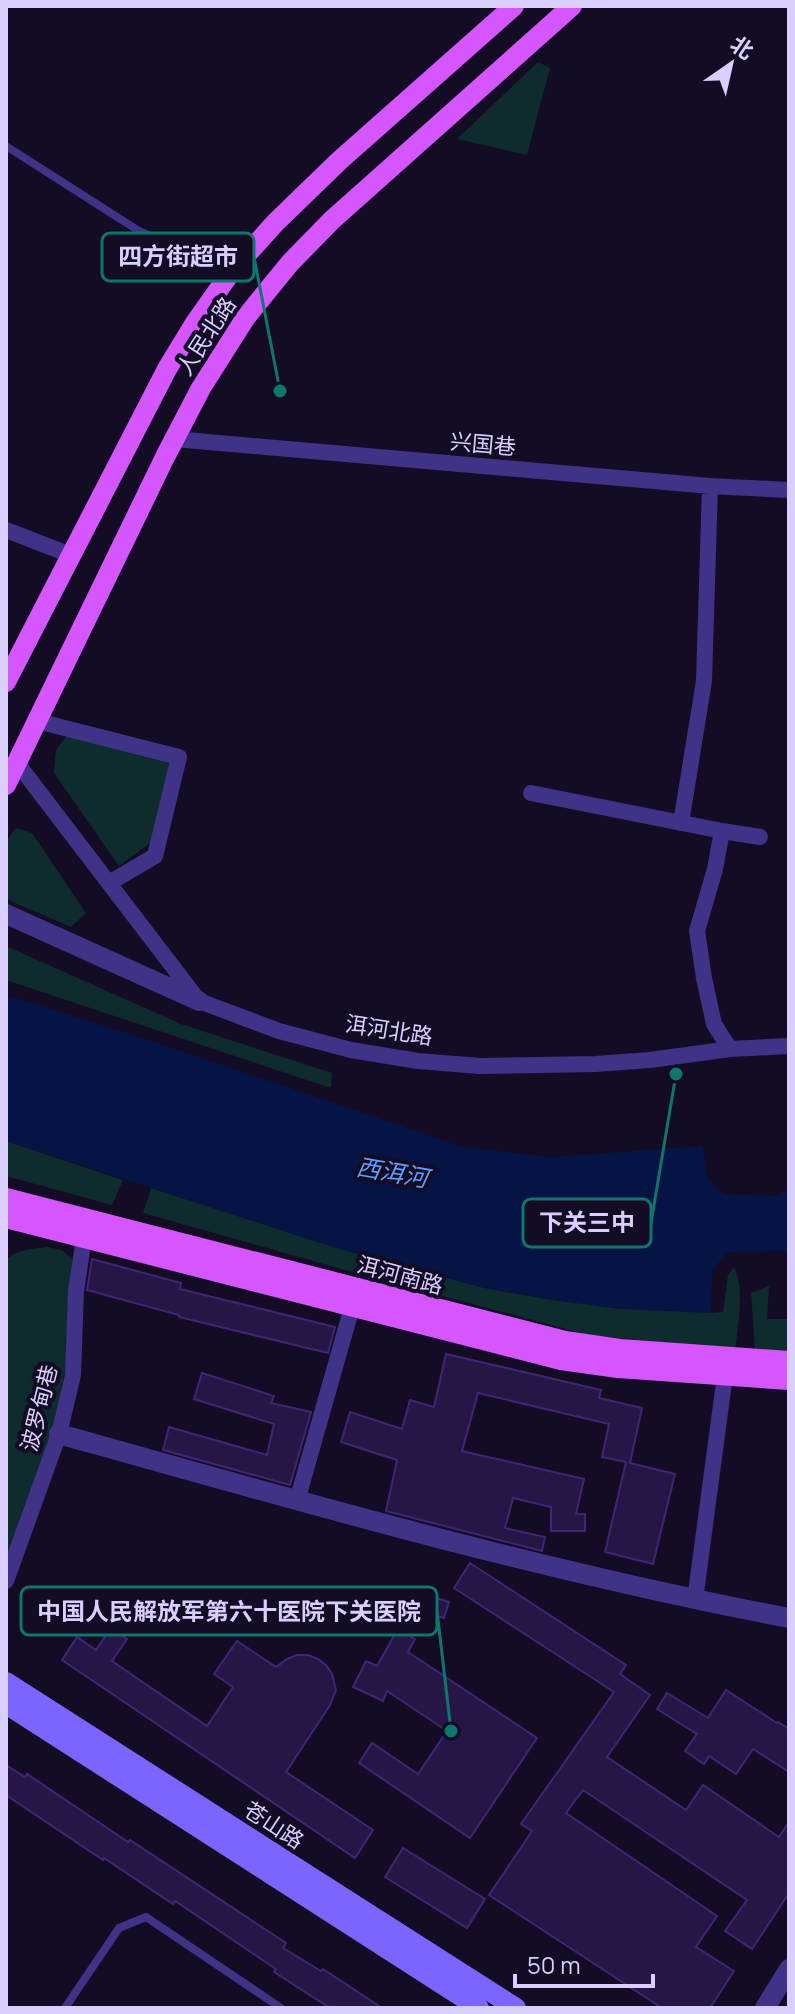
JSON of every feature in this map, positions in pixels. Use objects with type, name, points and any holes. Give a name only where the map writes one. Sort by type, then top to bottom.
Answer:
[{"type":"main road","name":"人民北路","points":[[6,682],[167,369],[231,272],[321,177],[514,6]]},
{"type":"main road","name":"人民北路","points":[[6,785],[174,439],[201,388],[256,303],[290,263],[365,189],[572,6]]},
{"type":"main road","name":"洱河南路","points":[[6,1205],[84,1238],[481,1341],[582,1364],[789,1380]]},
{"type":"main road","name":"洱河南路","points":[[6,1205],[585,1345],[789,1361]]},
{"type":"main road","name":"苍山路","points":[[6,1682],[516,2008]]},
{"type":"main road","name":"苍山路","points":[[6,1704],[479,2008]]},
{"type":"street","name":"兴国巷","points":[[174,439],[710,486],[789,490]]},
{"type":"street","points":[[681,823],[704,681],[710,486]]},
{"type":"street","points":[[6,530],[71,555]]},
{"type":"street","points":[[37,721],[179,757],[155,856],[109,883]]},
{"type":"street","points":[[17,763],[199,1001]]},
{"type":"street","points":[[531,793],[760,837]]},
{"type":"street","points":[[722,831],[715,869],[697,931],[714,1024],[730,1049]]},
{"type":"street","name":"洱河北路","points":[[6,914],[199,1001],[288,1034],[351,1050],[418,1061],[480,1066],[596,1064],[730,1049],[789,1046]]},
{"type":"street","name":"波罗甸巷","points":[[6,1581],[59,1434],[73,1375],[76,1291],[84,1238]]},
{"type":"street","points":[[297,1501],[352,1307]]},
{"type":"street","points":[[695,1600],[725,1375]]},
{"type":"street","points":[[59,1434],[478,1549],[695,1600],[789,1618]]},
{"type":"street","points":[[765,2008],[789,1969]]},
{"type":"lane","points":[[6,146],[139,231],[231,272]]},
{"type":"lane","points":[[65,2008],[119,1928],[146,1917],[281,2008]]},
{"type":"green space","points":[[538,62],[550,68],[527,155],[457,139]]},
{"type":"green space","points":[[67,735],[174,760],[157,838],[119,866],[54,773],[56,750]]},
{"type":"green space","points":[[16,828],[32,833],[86,913],[71,927],[6,899],[6,841]]},
{"type":"green space","points":[[6,946],[181,1024],[332,1073],[331,1088],[6,980]]},
{"type":"green space","points":[[6,1141],[123,1180],[112,1205],[6,1176]]},
{"type":"green space","points":[[151,1188],[340,1249],[485,1288],[552,1300],[723,1312],[728,1275],[734,1267],[740,1296],[735,1350],[589,1335],[363,1275],[143,1213]]},
{"type":"green space","points":[[47,1247],[62,1250],[73,1260],[67,1361],[54,1426],[6,1570],[6,1260],[20,1252]]},
{"type":"green space","points":[[769,1286],[767,1319],[789,1319],[789,1351],[755,1349],[751,1293]]},
{"type":"water","name":"西洱河","points":[[6,995],[158,1043],[463,1147],[551,1157],[703,1146],[707,1178],[724,1194],[776,1196],[789,1188],[789,1254],[786,1251],[728,1252],[712,1270],[711,1313],[620,1309],[552,1300],[485,1288],[340,1249],[6,1141]]},
{"type":"building","points":[[92,1259],[181,1283],[180,1289],[335,1327],[328,1353],[179,1317],[87,1290]]},
{"type":"building","points":[[446,1354],[601,1390],[599,1398],[642,1408],[630,1463],[675,1474],[653,1564],[605,1552],[626,1462],[602,1457],[609,1424],[478,1393],[462,1451],[584,1479],[576,1514],[585,1514],[585,1531],[551,1531],[551,1507],[513,1498],[505,1528],[545,1537],[542,1551],[386,1511],[397,1460],[341,1442],[350,1412],[402,1429],[410,1400],[434,1407]]},
{"type":"building","points":[[202,1373],[274,1396],[271,1403],[311,1412],[290,1485],[163,1450],[169,1427],[267,1455],[274,1424],[194,1399]]},
{"type":"building","points":[[470,1563],[626,1665],[620,1674],[650,1695],[607,1757],[686,1810],[703,1785],[779,1837],[789,1822],[789,1893],[752,1949],[725,1931],[747,1900],[583,1790],[566,1813],[717,1916],[696,1947],[734,1971],[710,2008],[662,2008],[489,1895],[532,1831],[521,1824],[614,1692],[454,1588]]},
{"type":"building","points":[[401,1587],[449,1602],[444,1618],[396,1603]]},
{"type":"building","points":[[111,1628],[127,1639],[112,1661],[207,1726],[233,1687],[214,1674],[237,1641],[276,1667],[297,1655],[308,1655],[326,1665],[336,1690],[330,1705],[286,1772],[373,1830],[355,1858],[62,1660],[77,1637],[96,1650]]},
{"type":"building","points":[[398,1629],[415,1639],[408,1652],[537,1738],[470,1838],[359,1763],[372,1743],[418,1774],[447,1731],[387,1691],[383,1701],[353,1687],[366,1661],[377,1666]]},
{"type":"building","points":[[726,1690],[789,1729],[789,1772],[753,1749],[736,1774],[709,1756],[704,1764],[685,1751],[697,1734],[657,1709],[667,1693],[708,1718]]},
{"type":"building","points":[[6,1765],[25,1777],[27,1774],[128,1842],[130,1840],[286,1943],[283,1948],[321,1971],[323,1969],[382,2008],[330,2008],[274,1972],[276,1969],[175,1901],[173,1904],[6,1795]]},
{"type":"building","points":[[403,1848],[485,1899],[467,1928],[385,1877]]},
{"type":"place","name":"四方街超市","points":[[280,391]]},
{"type":"place","name":"下关三中","points":[[676,1074]]},
{"type":"place","name":"中国人民解放军第六十医院下关医院","points":[[451,1731]]}]
